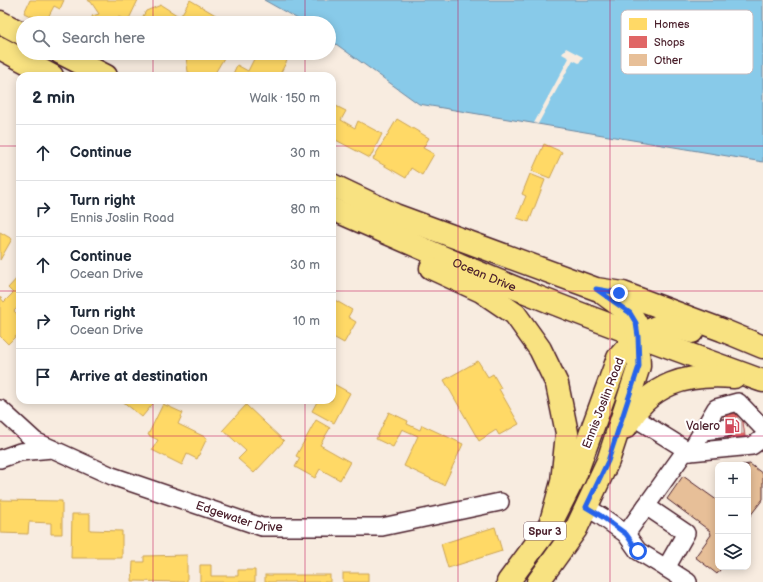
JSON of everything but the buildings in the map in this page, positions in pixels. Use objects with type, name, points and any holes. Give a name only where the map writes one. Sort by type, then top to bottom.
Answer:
[{"type":"main road","points":[[14,29],[3,49],[16,56]]},
{"type":"main road","points":[[23,60],[45,72]]},
{"type":"main road","points":[[75,60],[98,72]]},
{"type":"main road","name":"Ocean Drive","points":[[336,187],[395,215],[596,289],[623,293],[763,347]]},
{"type":"main road","name":"Ocean Drive","points":[[336,211],[420,248],[533,295],[763,382]]},
{"type":"main road","points":[[336,223],[364,238],[481,291],[515,314],[540,349],[557,384],[567,433],[562,482],[550,525]]},
{"type":"main road","name":"Ocean Drive","points":[[596,289],[630,313],[636,323],[638,336]]},
{"type":"main road","name":"Spur 3","points":[[638,336],[664,324],[719,341],[763,350]]},
{"type":"main road","name":"Ennis Joslin Road","points":[[538,582],[576,529],[608,461],[639,366],[638,336]]},
{"type":"main road","name":"Ennis Joslin Road","points":[[508,582],[550,525],[575,476],[618,358],[638,336]]},
{"type":"main road","points":[[608,461],[635,411],[649,396],[662,388],[692,377],[713,375],[763,382]]},
{"type":"street","points":[[626,534],[704,431],[716,408],[738,402],[754,425]]},
{"type":"street","name":"Edgewater Drive","points":[[0,409],[36,440],[112,476],[262,527],[382,527],[500,502]]},
{"type":"street","points":[[632,416],[688,451],[752,446],[763,438]]},
{"type":"street","points":[[704,431],[726,428]]},
{"type":"street","points":[[0,459],[20,452],[54,449]]},
{"type":"street","points":[[646,506],[686,533],[666,568]]},
{"type":"street","points":[[586,507],[626,534],[638,551],[688,582]]},
{"type":"water","points":[[264,0],[763,0],[763,162],[419,104],[336,44],[336,16],[293,16]]},
{"type":"pier","points":[[566,48],[583,57],[579,63],[573,60],[538,124],[534,123],[569,58],[562,54]]},
{"type":"tunnel","points":[[726,428],[743,425]]},
{"type":"place","name":"Valero","points":[[732,426]]},
{"type":"route","points":[[619,293],[596,289],[630,313],[636,323],[639,366],[608,461],[586,507],[626,534],[638,551]]}]
